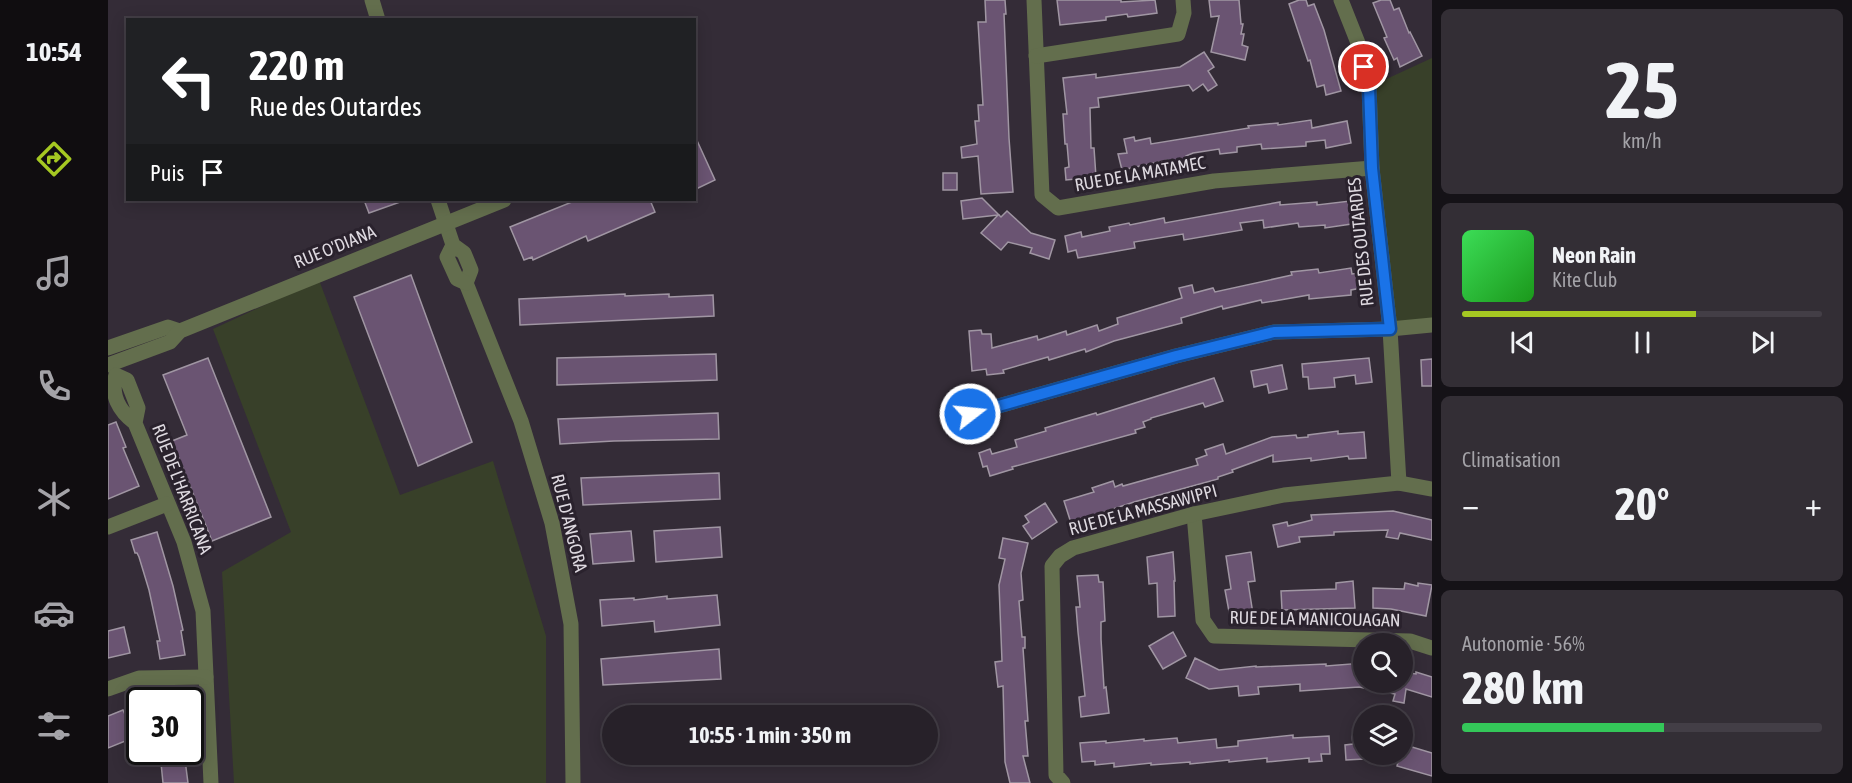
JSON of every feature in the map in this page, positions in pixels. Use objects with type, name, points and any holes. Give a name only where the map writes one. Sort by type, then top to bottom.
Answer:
[{"type":"street","points":[[372,0],[377,18]]},
{"type":"street","name":"RUE DE LA MATAMEC","points":[[1034,0],[1042,195],[1058,208],[1214,181],[1372,168]]},
{"type":"street","points":[[1036,56],[1178,34],[1184,13],[1183,0]]},
{"type":"street","name":"RUE DES OUTARDES","points":[[1341,0],[1360,48],[1369,87],[1372,168],[1390,329],[1399,483]]},
{"type":"street","name":"RUE D'ANGORA","points":[[438,201],[453,245],[464,253],[471,270],[466,283],[521,421],[552,523],[571,624],[573,783]]},
{"type":"street","name":"RUE O'DIANA","points":[[110,361],[170,342],[180,331],[501,201]]},
{"type":"street","points":[[970,414],[1176,356],[1274,332],[1390,329],[1432,325]]},
{"type":"street","name":"RUE DE L'HARRICANA","points":[[110,361],[127,380],[138,408],[135,423],[184,542],[203,610],[211,783]]},
{"type":"street","name":"RUE DE LA MASSAWIPPI","points":[[1063,783],[1056,775],[1052,566],[1060,556],[1073,548],[1194,514],[1284,495],[1399,483],[1432,489]]},
{"type":"street","points":[[108,528],[167,504]]},
{"type":"street","name":"RUE DE LA MANICOUAGAN","points":[[1194,514],[1203,620],[1214,636],[1410,641],[1432,648]]},
{"type":"street","points":[[108,689],[138,678],[206,676]]},
{"type":"green space","points":[[1432,58],[1432,325],[1390,329],[1369,87]]},
{"type":"green space","points":[[319,280],[400,495],[493,461],[546,636],[546,783],[234,783],[222,572],[291,532],[213,329]]},
{"type":"building","points":[[985,0],[1005,0],[1013,192],[981,194],[978,156],[962,158],[961,147],[977,144],[975,121],[979,121],[978,105],[983,105],[978,22],[986,22]]},
{"type":"building","points":[[1057,0],[1121,0],[1121,2],[1155,0],[1157,13],[1128,17],[1127,14],[1106,17],[1106,20],[1060,25]]},
{"type":"building","points":[[1209,0],[1239,0],[1241,24],[1243,24],[1241,34],[1244,34],[1242,45],[1248,47],[1245,60],[1211,52],[1219,16],[1211,17]]},
{"type":"building","points":[[1306,0],[1308,6],[1314,4],[1324,30],[1341,91],[1326,95],[1324,85],[1317,87],[1310,60],[1308,61],[1289,4]]},
{"type":"building","points":[[1390,0],[1394,10],[1399,8],[1422,56],[1400,67],[1397,58],[1394,60],[1384,38],[1387,37],[1373,3]]},
{"type":"building","points":[[1204,52],[1214,67],[1208,71],[1217,85],[1208,91],[1203,84],[1193,91],[1189,85],[1098,98],[1099,107],[1090,108],[1091,148],[1094,148],[1096,177],[1066,180],[1065,168],[1069,167],[1067,144],[1065,144],[1063,114],[1067,114],[1063,78],[1096,74],[1096,78],[1180,67]]},
{"type":"building","points":[[1311,120],[1312,128],[1347,121],[1351,143],[1326,148],[1325,140],[1306,142],[1306,146],[1262,149],[1261,144],[1237,147],[1237,152],[1220,154],[1219,149],[1193,153],[1186,156],[1187,160],[1168,164],[1168,160],[1122,170],[1118,154],[1127,153],[1124,139],[1134,137],[1135,141],[1150,138],[1151,144],[1249,128],[1248,126],[1278,123],[1278,125]]},
{"type":"building","points":[[696,138],[715,180],[696,189]]},
{"type":"building","points":[[943,173],[957,173],[957,190],[943,190]]},
{"type":"building","points":[[982,198],[1001,217],[1007,211],[1031,233],[1055,240],[1049,259],[1030,253],[1032,248],[1008,242],[1001,250],[981,233],[998,215],[963,219],[961,201]]},
{"type":"building","points":[[364,201],[403,201],[369,213]]},
{"type":"building","points":[[650,201],[655,212],[588,241],[586,236],[533,260],[532,257],[524,260],[510,227],[572,202]]},
{"type":"building","points":[[1350,201],[1350,206],[1356,206],[1358,223],[1325,228],[1325,225],[1299,227],[1298,223],[1264,228],[1263,220],[1240,223],[1242,230],[1184,240],[1183,234],[1134,242],[1135,248],[1078,258],[1076,250],[1068,252],[1065,236],[1081,232],[1082,237],[1110,231],[1109,227],[1129,223],[1130,225],[1164,218],[1165,223],[1280,202],[1280,205],[1317,202],[1317,205]]},
{"type":"building","points":[[1351,268],[1352,274],[1360,273],[1362,288],[1351,290],[1351,295],[1309,299],[1309,295],[1262,303],[1261,300],[1223,309],[1222,306],[1181,318],[1182,323],[1114,341],[1086,352],[1085,349],[1049,360],[1048,357],[1003,370],[1004,373],[987,375],[986,369],[972,371],[969,331],[981,330],[982,334],[991,334],[992,348],[1037,336],[1038,340],[1066,331],[1067,335],[1097,325],[1099,331],[1118,324],[1117,318],[1182,298],[1179,288],[1192,285],[1194,293],[1213,288],[1215,292],[1292,275],[1291,272],[1318,269],[1319,273]]},
{"type":"building","points":[[411,275],[472,442],[418,466],[354,297]]},
{"type":"building","points":[[625,294],[625,296],[669,294],[669,297],[713,295],[714,316],[520,325],[519,299]]},
{"type":"building","points":[[716,354],[717,380],[557,385],[557,358]]},
{"type":"building","points":[[208,358],[271,517],[212,541],[172,441],[187,435],[163,375]]},
{"type":"building","points":[[1369,358],[1372,382],[1356,384],[1355,375],[1334,378],[1335,387],[1309,389],[1308,377],[1303,377],[1302,364]]},
{"type":"building","points":[[1432,359],[1432,386],[1422,386],[1421,360]]},
{"type":"building","points":[[1282,365],[1287,389],[1269,393],[1267,384],[1254,387],[1251,371]]},
{"type":"building","points":[[1214,378],[1223,401],[1205,407],[1203,403],[1151,418],[1143,422],[1145,427],[1135,430],[1136,433],[1012,467],[1013,469],[990,476],[987,466],[983,467],[979,453],[990,449],[992,454],[1017,447],[1015,440],[1046,431],[1045,428],[1096,413],[1097,415]]},
{"type":"building","points":[[718,413],[719,439],[560,444],[558,419]]},
{"type":"building","points":[[116,422],[126,447],[123,448],[139,486],[108,499],[108,425]]},
{"type":"building","points":[[1338,431],[1338,434],[1364,432],[1366,458],[1349,459],[1348,456],[1311,461],[1311,458],[1273,462],[1273,455],[1232,470],[1233,472],[1218,477],[1218,479],[1134,502],[1071,523],[1064,501],[1094,492],[1092,488],[1113,481],[1115,487],[1122,484],[1123,486],[1198,465],[1196,459],[1207,455],[1205,450],[1223,444],[1226,454],[1272,437],[1296,435],[1297,438],[1308,437],[1308,435]]},
{"type":"building","points":[[719,473],[720,499],[583,505],[581,478]]},
{"type":"building","points":[[1045,503],[1057,522],[1032,539],[1023,526],[1029,522],[1025,516]]},
{"type":"building","points":[[1393,511],[1432,520],[1432,540],[1400,533],[1398,539],[1386,537],[1388,530],[1334,532],[1334,535],[1299,537],[1300,542],[1278,547],[1273,525],[1287,522],[1288,526],[1312,520],[1311,515]]},
{"type":"building","points":[[720,527],[722,557],[656,562],[654,531]]},
{"type":"building","points":[[631,531],[634,561],[593,564],[590,534]]},
{"type":"building","points":[[157,532],[173,586],[183,630],[181,631],[185,655],[160,659],[157,641],[160,641],[149,590],[131,540]]},
{"type":"building","points":[[1003,538],[1028,543],[1021,573],[1023,600],[1019,601],[1022,637],[1025,637],[1025,648],[1023,648],[1028,721],[1025,721],[1028,756],[1023,756],[1030,783],[1010,783],[1005,762],[1003,686],[998,687],[995,662],[1002,661],[999,585],[1005,559],[999,558]]},
{"type":"building","points":[[1173,552],[1175,616],[1158,617],[1157,583],[1149,584],[1147,557]]},
{"type":"building","points":[[1251,552],[1255,581],[1248,582],[1253,614],[1230,617],[1225,590],[1231,589],[1226,556]]},
{"type":"building","points":[[1098,575],[1099,582],[1103,582],[1105,621],[1101,622],[1101,639],[1104,688],[1106,687],[1109,713],[1081,717],[1079,697],[1085,696],[1076,607],[1080,607],[1077,576]]},
{"type":"building","points":[[1353,581],[1355,608],[1282,610],[1281,591],[1336,589],[1336,583]]},
{"type":"building","points":[[1405,583],[1418,586],[1418,583],[1432,585],[1426,616],[1373,608],[1373,588],[1404,589]]},
{"type":"building","points":[[717,595],[720,625],[655,632],[654,621],[602,626],[600,600],[634,598],[634,600],[667,596],[667,599]]},
{"type":"building","points":[[124,627],[130,653],[108,658],[108,631]]},
{"type":"building","points":[[1173,632],[1186,656],[1163,669],[1149,646]]},
{"type":"building","points":[[719,649],[721,679],[603,685],[601,659]]},
{"type":"building","points":[[1195,658],[1219,670],[1256,666],[1353,664],[1353,687],[1300,691],[1300,684],[1258,687],[1259,694],[1239,696],[1238,686],[1209,689],[1186,678]]},
{"type":"building","points":[[1416,672],[1432,677],[1432,697],[1413,691],[1413,674]]},
{"type":"building","points":[[1390,693],[1405,693],[1404,703],[1393,701],[1395,694]]},
{"type":"building","points":[[123,710],[126,717],[126,741],[108,748],[108,716]]},
{"type":"building","points":[[1293,735],[1293,738],[1329,736],[1330,754],[1321,754],[1322,761],[1309,762],[1309,758],[1267,762],[1267,758],[1190,764],[1190,762],[1151,765],[1151,763],[1114,767],[1114,763],[1095,765],[1095,761],[1082,762],[1080,743],[1177,738],[1178,743],[1216,739],[1217,748],[1238,746],[1238,741]]},
{"type":"building","points":[[1353,744],[1353,760],[1346,760],[1345,745]]},
{"type":"building","points":[[1413,747],[1432,753],[1432,776],[1397,766],[1413,765]]},
{"type":"building","points":[[161,765],[186,765],[188,783],[163,783]]},
{"type":"route","points":[[970,414],[1176,356],[1274,332],[1390,329],[1372,168],[1369,87],[1364,67]]}]
